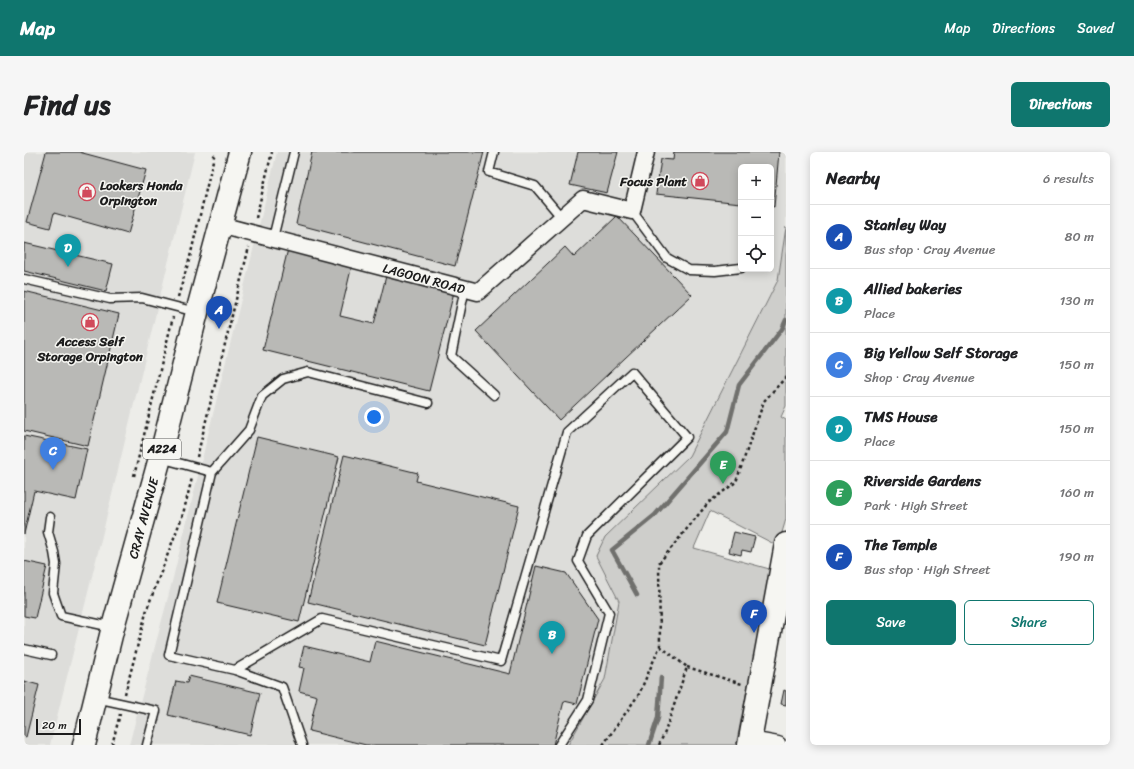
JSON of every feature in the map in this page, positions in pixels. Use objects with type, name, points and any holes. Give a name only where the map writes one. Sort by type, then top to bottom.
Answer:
[{"type":"main road","name":"CRAY AVENUE","points":[[84,745],[113,627],[160,458],[240,152]]},
{"type":"main road","points":[[750,742],[785,548]]},
{"type":"street","points":[[632,211],[646,152]]},
{"type":"street","name":"LAGOON ROAD","points":[[220,225],[478,292],[583,199],[632,211]]},
{"type":"street","points":[[750,742],[778,745]]},
{"type":"lane","points":[[273,238],[294,152]]},
{"type":"lane","points":[[494,152],[489,172],[535,186],[562,218]]},
{"type":"lane","points":[[632,211],[667,258],[689,270],[738,268]]},
{"type":"lane","points":[[24,278],[110,299],[142,298],[197,313]]},
{"type":"lane","points":[[465,288],[451,356],[494,395]]},
{"type":"lane","points":[[302,745],[282,687],[235,670],[169,655],[212,472],[249,430],[262,396],[283,379],[308,372],[428,403]]},
{"type":"lane","points":[[235,670],[322,619],[501,661],[567,432],[632,372],[687,437],[587,536],[578,561],[609,613],[588,700],[559,745]]},
{"type":"lane","points":[[160,458],[212,472]]},
{"type":"lane","points":[[50,517],[48,532],[56,564],[53,592],[61,616],[113,627]]},
{"type":"lane","points":[[24,649],[52,655]]},
{"type":"lane","points":[[96,697],[156,711],[147,745]]},
{"type":"path","points":[[134,477],[176,307],[190,257],[214,152]]},
{"type":"path","points":[[112,745],[147,609],[183,514],[272,152]]},
{"type":"path","points":[[603,745],[639,694],[660,646],[659,563],[708,503],[736,482],[764,401],[786,377]]},
{"type":"path","points":[[660,646],[687,667],[760,690]]},
{"type":"path","points":[[659,745],[665,732],[687,667]]},
{"type":"shaded area","points":[[24,152],[195,152],[50,745],[24,745]]},
{"type":"shaded area","points":[[277,152],[786,152],[786,227],[778,280],[689,456],[605,537],[596,556],[619,601],[605,679],[568,745],[129,745],[172,582]]},
{"type":"shaded area","points":[[786,227],[786,406],[781,417],[786,420],[786,519],[778,546],[710,511],[694,548],[773,570],[736,745],[568,745],[605,679],[619,601],[596,556],[605,537],[689,456],[778,280]]},
{"type":"building","name":"Lookers Honda Orpington","points":[[46,152],[79,152],[146,170],[128,234],[54,213],[50,228],[27,222]]},
{"type":"building","points":[[312,152],[484,152],[455,266],[296,224]]},
{"type":"building","points":[[578,152],[618,152],[607,193],[570,185]]},
{"type":"building","name":"Focus Plant","points":[[674,152],[779,152],[774,207],[774,164],[738,164],[738,203],[656,194],[661,159],[673,160]]},
{"type":"building","points":[[617,216],[692,295],[559,420],[476,331],[565,247],[574,257]]},
{"type":"building","points":[[24,243],[113,264],[106,291],[24,271]]},
{"type":"building","points":[[288,249],[352,265],[340,316],[374,324],[386,276],[454,292],[429,391],[263,350]]},
{"type":"building","points":[[24,291],[119,314],[88,446],[24,431]]},
{"type":"building","points":[[24,436],[87,449],[76,500],[34,491],[24,534]]},
{"type":"building","points":[[257,437],[339,457],[299,622],[217,603]]},
{"type":"building","points":[[344,455],[418,473],[416,481],[519,506],[485,645],[308,602]]},
{"type":"building","points":[[734,532],[755,537],[751,552],[742,550],[741,555],[729,552]]},
{"type":"building","points":[[24,561],[47,566],[35,618],[24,616]]},
{"type":"building","points":[[536,566],[566,573],[598,619],[577,704],[564,701],[553,745],[366,745],[309,731],[317,696],[299,691],[304,668],[299,667],[304,646],[370,662],[375,641],[510,674]]},
{"type":"building","points":[[189,676],[260,693],[250,735],[168,715],[176,681],[187,683]]},
{"type":"building","points":[[24,681],[39,685],[26,737],[24,736]]},
{"type":"building","points":[[784,690],[786,691],[786,705],[781,704]]},
{"type":"waterway","points":[[637,595],[612,550],[655,515],[727,432],[739,385],[782,329],[786,320]]},
{"type":"waterway","points":[[649,745],[658,718],[661,677]]},
{"type":"place","name":"Focus Plant","points":[[700,181]]},
{"type":"place","name":"Lookers Honda Orpington","points":[[87,192]]},
{"type":"place","name":"TMS House","points":[[68,267]]},
{"type":"place","name":"Access Self Storage Orpington","points":[[90,322]]},
{"type":"place","name":"Stanley Way","points":[[219,329]]},
{"type":"place","name":"Big Yellow Self Storage","points":[[53,470]]},
{"type":"place","name":"Riverside Gardens","points":[[723,484]]},
{"type":"place","name":"The Temple","points":[[754,633]]},
{"type":"place","name":"Allied bakeries","points":[[552,654]]}]
